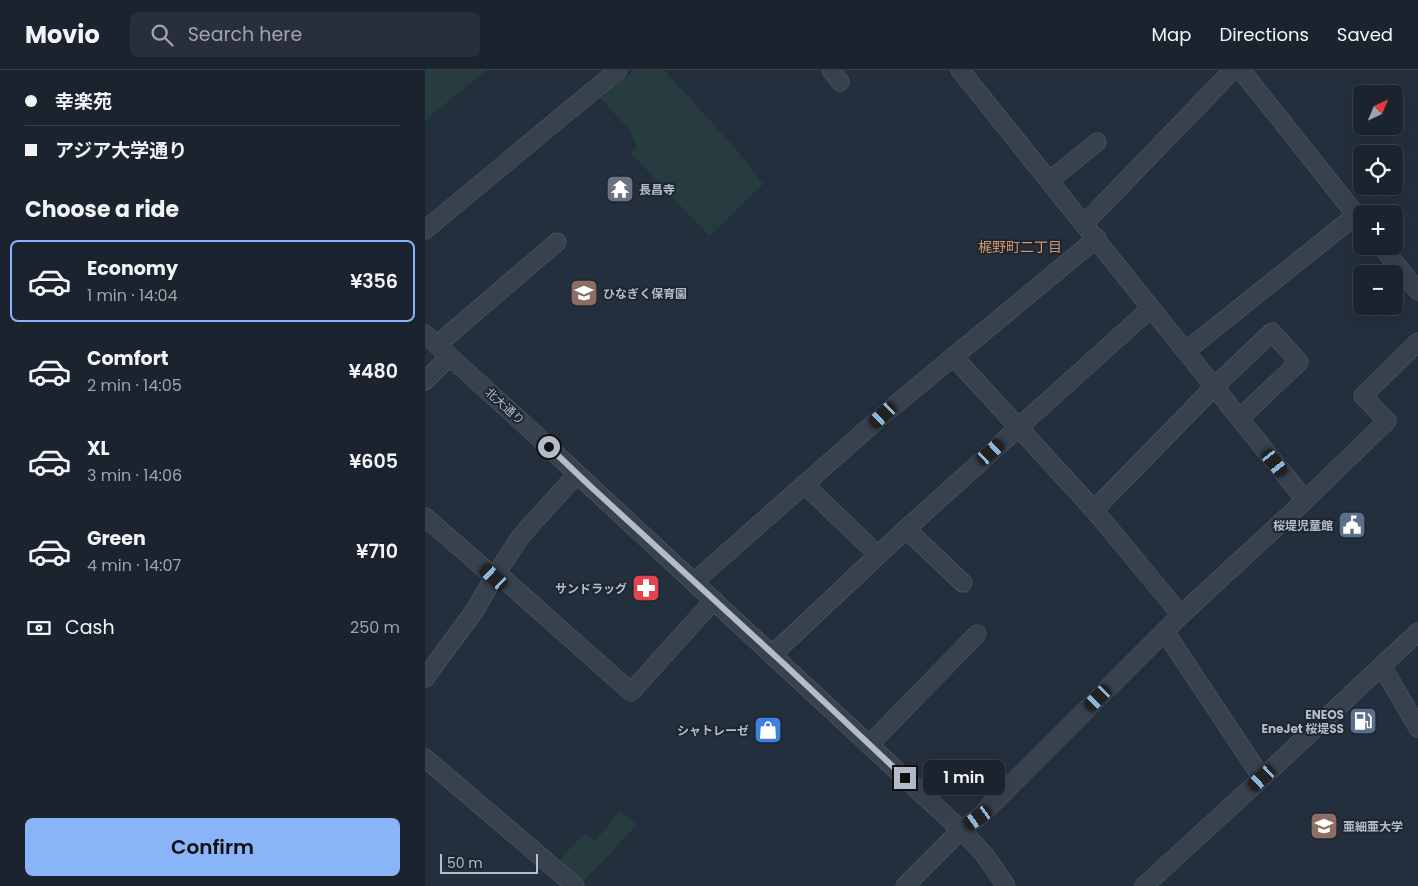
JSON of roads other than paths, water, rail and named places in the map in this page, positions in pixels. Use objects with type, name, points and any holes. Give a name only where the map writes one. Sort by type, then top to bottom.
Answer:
[{"type":"street","points":[[426,227],[618,70]]},
{"type":"street","points":[[960,70],[1097,238],[1305,500]]},
{"type":"street","points":[[1084,224],[1233,70]]},
{"type":"street","points":[[1241,70],[1353,210]]},
{"type":"street","points":[[1049,181],[1097,142]]},
{"type":"street","points":[[1186,352],[1353,223]]},
{"type":"street","points":[[694,582],[804,484],[953,356],[1097,238]]},
{"type":"street","points":[[425,381],[437,345],[557,242]]},
{"type":"street","points":[[1388,255],[1418,291]]},
{"type":"street","points":[[773,654],[877,555],[1151,308]]},
{"type":"street","points":[[1094,510],[1214,387],[1272,332],[1299,362],[1239,418]]},
{"type":"street","points":[[905,886],[961,830],[978,818],[1181,615],[1387,421],[1363,396],[1418,342]]},
{"type":"street","name":"北大通り","points":[[437,345],[961,830],[984,854],[1006,886]]},
{"type":"street","points":[[953,356],[1094,510],[1181,615]]},
{"type":"street","points":[[425,678],[475,610],[495,575],[533,522],[577,474]]},
{"type":"street","points":[[804,484],[877,555]]},
{"type":"street","points":[[425,516],[631,692],[714,600]]},
{"type":"street","points":[[906,529],[963,583]]},
{"type":"street","points":[[1165,632],[1262,778]]},
{"type":"street","points":[[1144,886],[1418,632]]},
{"type":"street","points":[[869,745],[977,634]]},
{"type":"street","points":[[1381,666],[1418,728]]},
{"type":"street","points":[[425,758],[575,886]]},
{"type":"place","name":"長昌寺","points":[[620,189]]},
{"type":"place","name":"ひなぎく保育園","points":[[584,293]]},
{"type":"place","name":"桜堤児童館","points":[[1352,525]]},
{"type":"place","name":"サンドラッグ","points":[[646,588]]},
{"type":"place","name":"ENEOS EneJet 桜堤SS","points":[[1363,721]]},
{"type":"place","name":"シャトレーゼ","points":[[768,730]]},
{"type":"place","name":"亜細亜大学","points":[[1324,826]]},
{"type":"district","name":"梶野町二丁目","points":[[1020,247]]}]
